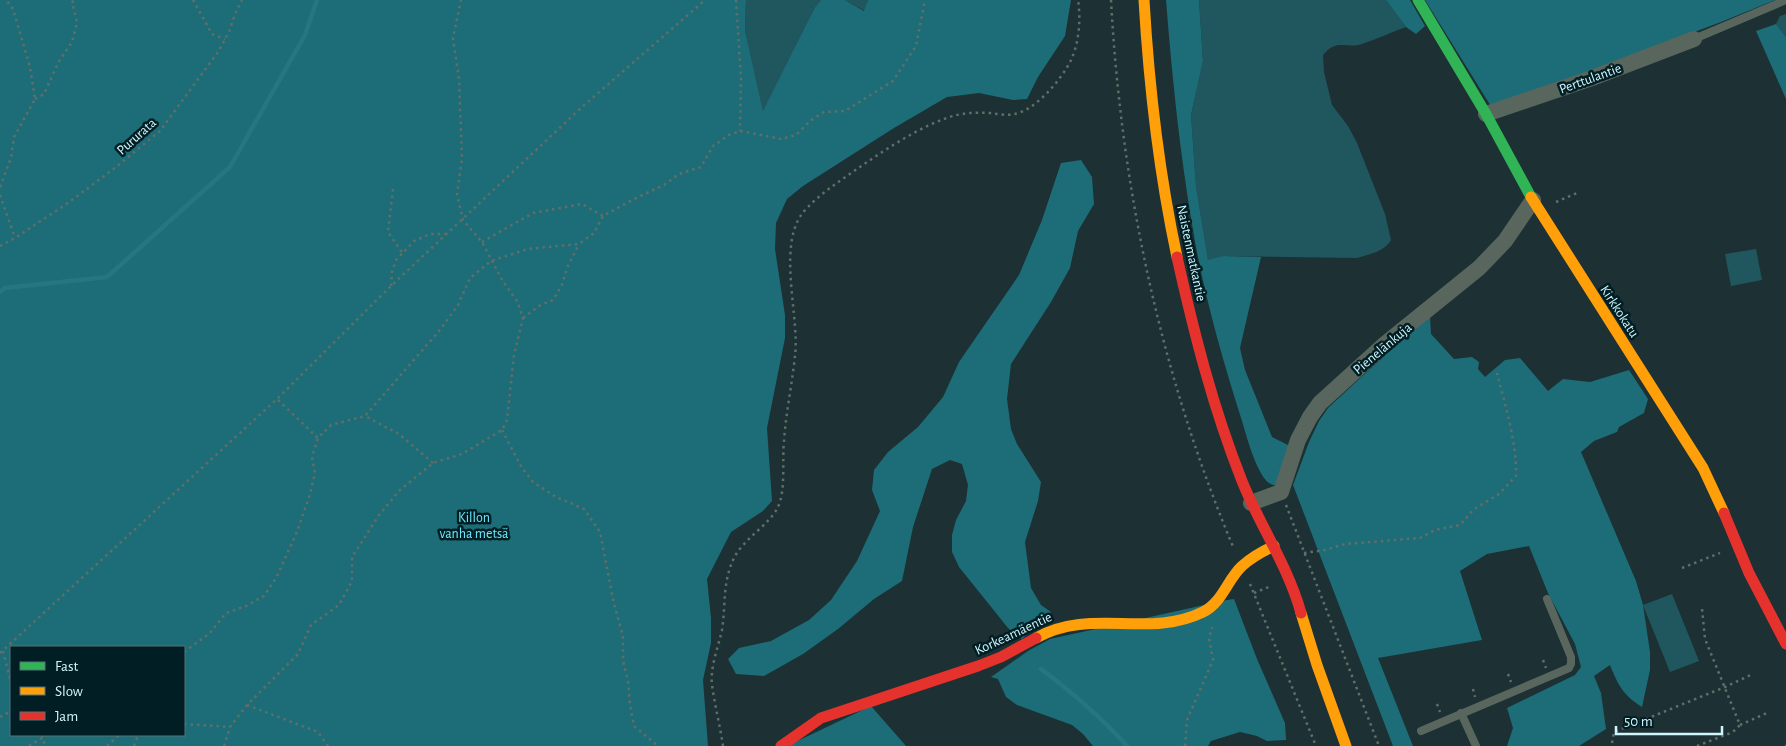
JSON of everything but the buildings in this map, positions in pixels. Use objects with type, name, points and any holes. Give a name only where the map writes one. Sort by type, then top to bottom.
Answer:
[{"type":"street","name":"Naistenmatkantie","points":[[1144,0],[1146,51],[1157,150],[1182,285],[1218,417],[1298,628],[1318,667],[1339,721],[1346,746]]},
{"type":"street","name":"Kirkkokatu","points":[[1418,0],[1486,114],[1536,204],[1704,468],[1749,572],[1786,644]]},
{"type":"street","name":"Perttulantie","points":[[1486,114],[1592,78],[1694,39]]},
{"type":"street","name":"Pienelänkuja","points":[[1281,492],[1298,440],[1320,403],[1385,344],[1480,268],[1536,204]]},
{"type":"street","points":[[1251,503],[1281,492]]},
{"type":"street","name":"Korkeamäentie","points":[[781,746],[821,718],[978,666],[1001,657],[1044,633],[1057,628],[1094,622],[1153,625],[1204,612],[1221,597],[1242,567],[1269,548]]},
{"type":"street","name":"Naistenmatkantie","points":[[1339,721],[1352,746]]},
{"type":"lane","points":[[1694,39],[1786,0]]},
{"type":"lane","points":[[1420,731],[1461,712],[1569,668],[1571,657],[1547,599]]},
{"type":"lane","points":[[1461,712],[1476,746]]},
{"type":"path","points":[[6,0],[13,9],[30,67],[35,99]]},
{"type":"path","points":[[0,187],[11,158],[14,137],[35,99],[44,94],[58,63],[72,42],[77,23],[72,2],[78,0]]},
{"type":"path","points":[[193,0],[212,34],[225,39]]},
{"type":"path","name":"Pururata","points":[[0,246],[68,203],[160,131],[218,52],[242,0]]},
{"type":"path","points":[[224,746],[230,727],[247,705],[298,654],[312,625],[339,605],[352,581],[352,557],[379,515],[400,490],[433,463],[462,454],[502,430],[507,420],[514,355],[523,318],[517,301],[502,280],[482,242],[463,220],[457,194],[462,159],[459,79],[453,38],[461,0]]},
{"type":"path","points":[[0,653],[277,400],[391,286],[582,107],[704,0]]},
{"type":"path","points":[[736,0],[741,80],[740,131]]},
{"type":"path","points":[[523,318],[539,306],[553,300],[562,285],[567,268],[580,244],[594,233],[603,216],[664,185],[679,174],[700,167],[713,146],[729,135],[740,131],[781,139],[796,135],[810,121],[824,112],[845,111],[893,81],[916,46],[925,0]]},
{"type":"path","points":[[723,746],[712,684],[712,670],[723,622],[727,572],[744,544],[779,506],[782,491],[784,440],[797,335],[790,260],[796,223],[803,212],[818,196],[887,148],[943,119],[963,114],[1013,115],[1037,103],[1056,82],[1070,61],[1078,31],[1080,13],[1078,0]]},
{"type":"path","points":[[394,189],[388,232],[403,254]]},
{"type":"path","points":[[1536,204],[1578,193]]},
{"type":"path","points":[[0,195],[15,238]]},
{"type":"path","points":[[482,242],[533,213],[582,204],[603,216]]},
{"type":"path","points":[[391,286],[392,272],[396,260],[414,241],[430,234],[448,234]]},
{"type":"path","points":[[185,651],[210,633],[226,613],[246,606],[264,596],[276,578],[297,532],[310,494],[315,474],[312,457],[318,438],[331,425],[365,416],[439,331],[458,305],[470,278],[491,260],[528,249],[580,244]]},
{"type":"path","points":[[1304,553],[1346,544],[1420,538],[1435,530],[1460,525],[1474,509],[1499,494],[1516,476],[1516,457],[1497,373]]},
{"type":"path","points":[[277,400],[318,438]]},
{"type":"path","points":[[365,416],[399,434],[433,463]]},
{"type":"path","points":[[502,430],[522,468],[533,482],[556,497],[584,509],[600,532],[614,604],[623,636],[623,661],[628,681],[634,726],[658,746]]},
{"type":"path","points":[[1281,492],[1379,746]]},
{"type":"path","points":[[1682,568],[1719,554]]},
{"type":"path","points":[[1702,609],[1705,639],[1740,725]]},
{"type":"path","points":[[1185,746],[1187,720],[1213,660],[1209,638],[1214,622]]},
{"type":"path","points":[[3,650],[10,679]]},
{"type":"path","points":[[1612,743],[1614,732],[1753,674]]},
{"type":"path","points":[[247,705],[318,732],[328,746]]},
{"type":"path","points":[[1697,746],[1733,732],[1740,725],[1769,712]]},
{"type":"path","points":[[185,724],[230,727]]},
{"type":"path","points":[[29,746],[42,736],[45,746]]},
{"type":"path","points":[[107,746],[118,736]]},
{"type":"shaded area","points":[[746,0],[821,0],[815,7],[763,112],[745,30]]},
{"type":"shaded area","points":[[845,0],[868,0],[865,11]]},
{"type":"shaded area","points":[[1199,0],[1386,0],[1406,27],[1362,44],[1337,45],[1323,55],[1324,72],[1332,105],[1348,126],[1357,143],[1385,214],[1391,240],[1385,247],[1357,258],[1223,256],[1208,261],[1196,186],[1191,115],[1203,61]]},
{"type":"shaded area","points":[[1786,14],[1786,37],[1776,24],[1780,16]]},
{"type":"shaded area","points":[[1756,249],[1762,280],[1731,286],[1725,254]]},
{"type":"shaded area","points":[[1672,594],[1699,661],[1670,672],[1643,605]]},
{"type":"green space","name":"Killon vanha metsä","points":[[0,0],[746,0],[745,30],[763,111],[815,7],[821,0],[845,0],[864,11],[868,0],[1071,0],[1065,36],[1038,77],[1027,99],[1013,100],[979,93],[947,97],[803,186],[787,199],[776,223],[775,249],[785,315],[785,338],[767,428],[772,501],[763,511],[731,532],[707,579],[711,618],[711,643],[703,680],[708,746],[0,746]]},
{"type":"green space","points":[[1166,0],[1199,0],[1203,61],[1191,115],[1196,186],[1208,260],[1223,256],[1261,257],[1240,348],[1245,370],[1272,437],[1294,448],[1275,485],[1269,483],[1264,477],[1250,447],[1202,278],[1180,144]]},
{"type":"green space","points":[[1386,0],[1410,0],[1425,26],[1416,34],[1406,27]]},
{"type":"green space","points":[[1425,0],[1775,0],[1492,108]]},
{"type":"green space","points":[[1776,24],[1786,37],[1786,99],[1756,31]]},
{"type":"green space","points":[[1081,160],[1092,177],[1094,204],[1078,231],[1070,268],[1051,302],[1011,364],[1007,399],[1011,429],[1017,444],[1041,482],[1038,501],[1025,542],[1031,588],[1041,605],[1051,612],[1022,639],[1008,628],[959,567],[952,552],[952,535],[956,520],[966,501],[968,485],[962,464],[950,460],[932,469],[913,527],[902,581],[874,599],[838,629],[803,654],[764,676],[736,674],[728,659],[739,648],[771,641],[809,620],[831,600],[857,561],[880,511],[872,490],[874,470],[888,452],[918,427],[943,397],[959,362],[1019,275],[1042,220],[1061,163]]},
{"type":"green space","points":[[1430,317],[1431,334],[1454,359],[1472,357],[1479,362],[1478,369],[1485,377],[1505,360],[1520,358],[1548,391],[1563,379],[1590,382],[1629,370],[1648,399],[1644,413],[1619,427],[1617,432],[1594,441],[1581,452],[1636,581],[1643,605],[1650,652],[1650,670],[1642,707],[1622,689],[1610,665],[1594,676],[1601,693],[1606,729],[1579,746],[1507,746],[1513,728],[1507,708],[1575,675],[1581,667],[1575,644],[1548,593],[1529,546],[1487,554],[1460,571],[1482,640],[1378,658],[1413,746],[1393,746],[1293,485],[1309,442],[1319,421],[1328,408],[1397,344]]},
{"type":"green space","points":[[1234,599],[1257,659],[1285,723],[1286,740],[1267,741],[1257,736],[1240,732],[1211,741],[1208,746],[1093,746],[1072,725],[1017,705],[1006,697],[998,679],[991,677],[1028,651],[1050,639]]},
{"type":"green space","points":[[871,706],[906,746],[787,746]]},
{"type":"waterway","points":[[0,292],[5,288],[107,277],[230,167],[305,35],[317,0]]},
{"type":"waterway","points":[[1041,669],[1086,705],[1127,746]]},
{"type":"traffic: fast","points":[[1418,0],[1486,114],[1531,197]]},
{"type":"traffic: slow","points":[[1144,0],[1156,129],[1165,194],[1177,257]]},
{"type":"traffic: slow","points":[[1531,197],[1703,468],[1724,513]]},
{"type":"traffic: slow","points":[[1036,638],[1057,629],[1078,625],[1161,623],[1182,620],[1203,612],[1215,603],[1242,566],[1274,546]]},
{"type":"traffic: slow","points":[[1301,613],[1317,665],[1346,746]]},
{"type":"traffic: jam","points":[[1177,257],[1190,314],[1222,426],[1249,498],[1289,579],[1301,613]]},
{"type":"traffic: jam","points":[[1724,513],[1749,573],[1786,644]]},
{"type":"traffic: jam","points":[[781,746],[821,718],[978,666],[1001,657],[1036,638]]}]
